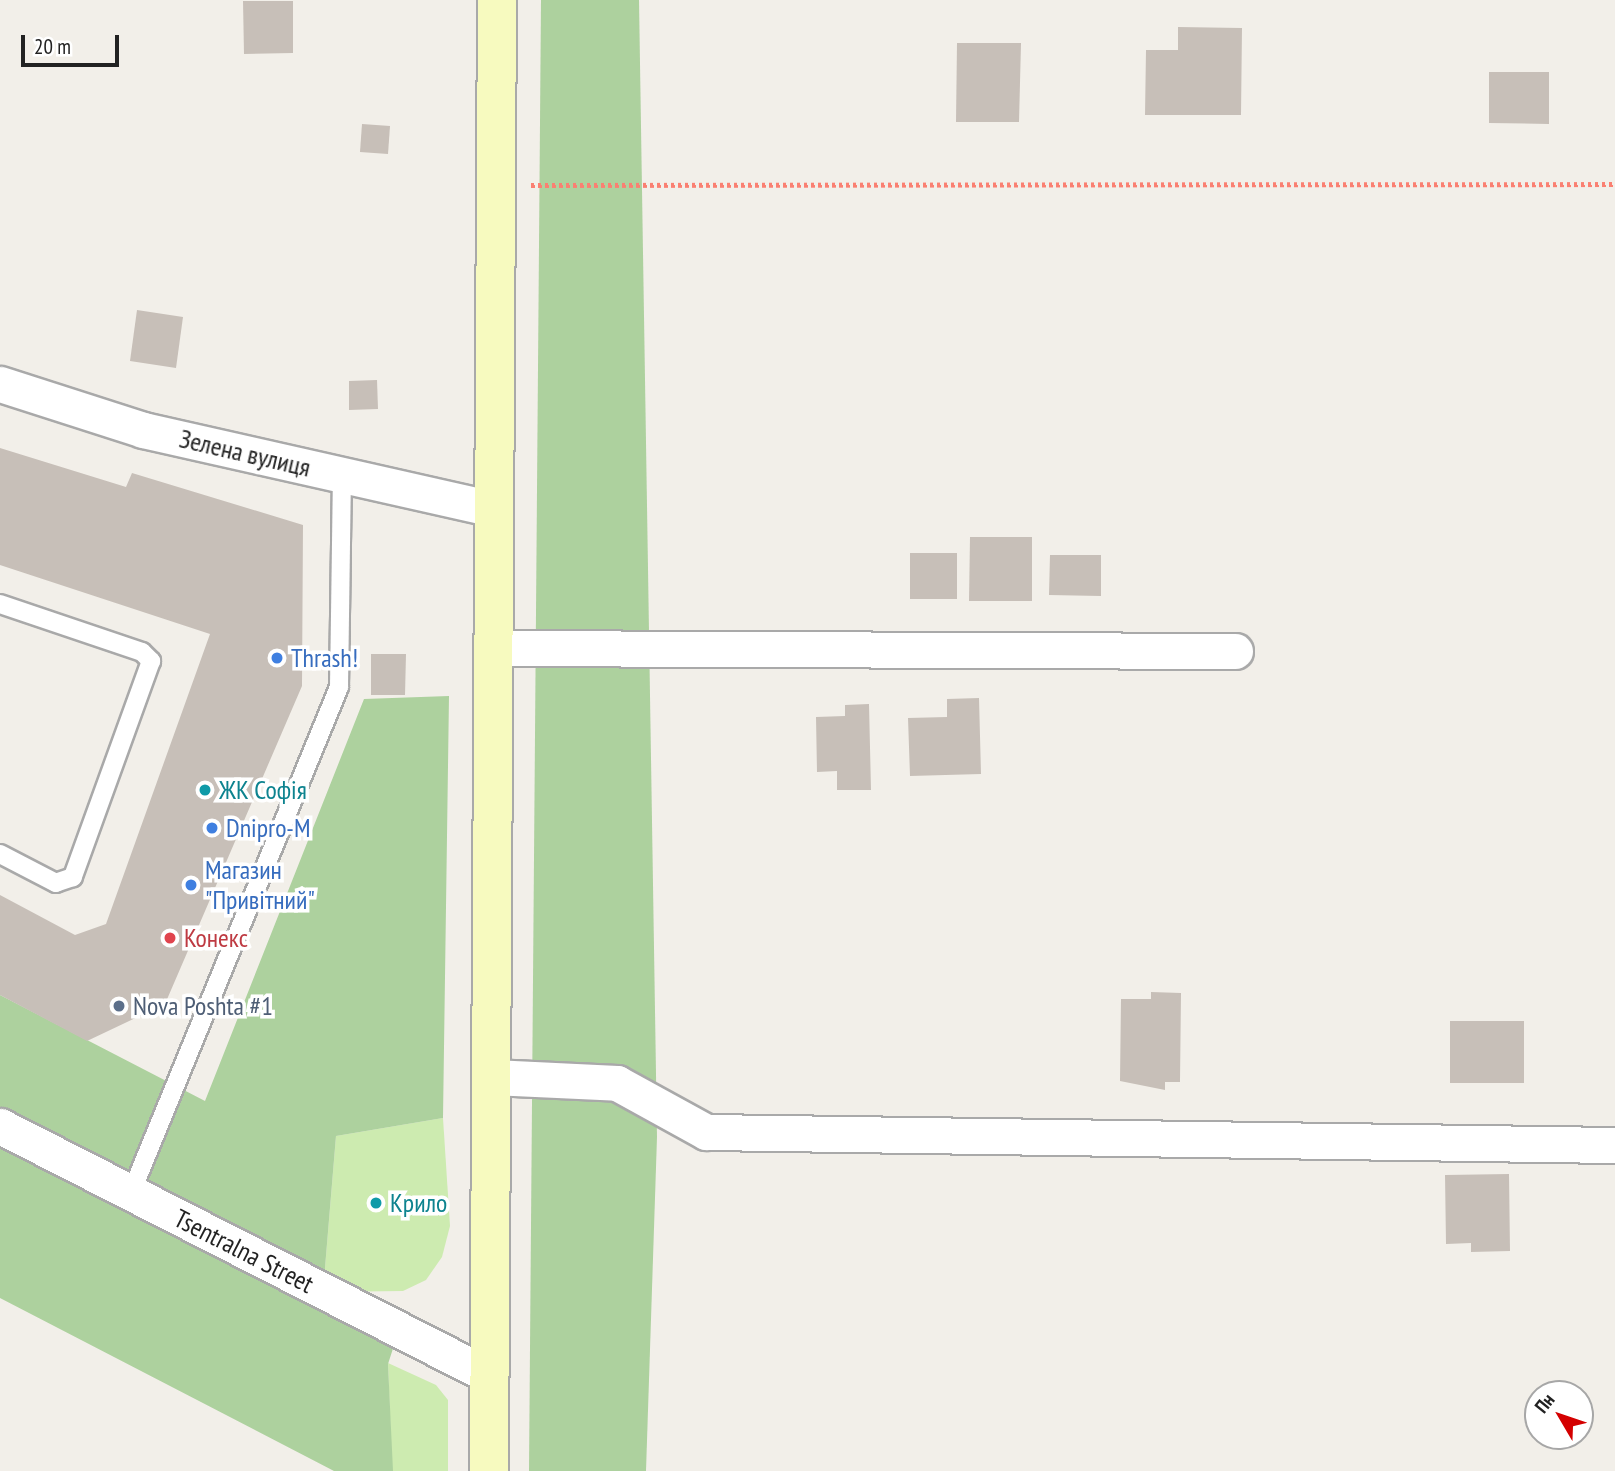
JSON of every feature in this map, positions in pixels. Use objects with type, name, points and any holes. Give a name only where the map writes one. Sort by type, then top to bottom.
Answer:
[{"type":"main road","points":[[489,1471],[497,0]]},
{"type":"street","name":"Зелена вулиця","points":[[0,384],[143,430],[494,509]]},
{"type":"street","points":[[494,648],[1236,651]]},
{"type":"street","points":[[492,1077],[617,1083],[706,1132],[1615,1145]]},
{"type":"street","name":"Tsentralna Street","points":[[0,1126],[488,1375]]},
{"type":"lane","points":[[131,1193],[340,687],[342,476]]},
{"type":"lane","points":[[0,604],[142,652],[151,661],[74,877],[57,883],[0,854]]},
{"type":"path","points":[[495,185],[1615,184]]},
{"type":"green space","points":[[541,0],[639,0],[657,1137],[646,1471],[529,1471]]},
{"type":"green space","points":[[449,696],[443,1118],[336,1136],[323,1292],[399,1330],[388,1364],[393,1471],[334,1471],[0,1298],[0,995],[205,1101],[364,699]]},
{"type":"green space","points":[[443,1118],[450,1226],[442,1257],[426,1280],[403,1291],[323,1292],[336,1136]]},
{"type":"green space","points":[[388,1363],[436,1385],[448,1400],[448,1471],[392,1471]]},
{"type":"building","points":[[243,1],[293,1],[293,53],[244,54]]},
{"type":"building","points":[[1178,27],[1242,28],[1241,115],[1145,115],[1146,50],[1178,50]]},
{"type":"building","points":[[957,43],[1021,43],[1019,122],[956,122]]},
{"type":"building","points":[[1489,72],[1549,72],[1549,124],[1489,123]]},
{"type":"building","points":[[362,124],[390,126],[388,154],[360,152]]},
{"type":"building","points":[[137,310],[183,317],[176,368],[130,361]]},
{"type":"building","points":[[377,380],[378,409],[349,410],[349,381]]},
{"type":"building","name":"ЖК Софія","points":[[0,448],[126,487],[132,473],[303,525],[302,686],[165,1004],[87,1041],[0,995],[0,895],[75,935],[106,924],[210,634],[0,565]]},
{"type":"building","points":[[970,537],[1032,537],[1032,601],[969,601]]},
{"type":"building","points":[[910,553],[957,553],[957,599],[910,599]]},
{"type":"building","points":[[1050,555],[1101,555],[1101,596],[1049,595]]},
{"type":"building","points":[[371,654],[406,654],[405,695],[371,695]]},
{"type":"building","points":[[979,698],[981,774],[910,776],[908,718],[947,717],[947,699]]},
{"type":"building","points":[[869,704],[871,790],[837,790],[837,771],[817,772],[816,717],[845,716],[845,705]]},
{"type":"building","points":[[1151,992],[1181,993],[1180,1082],[1165,1082],[1165,1090],[1120,1081],[1121,999],[1151,999]]},
{"type":"building","points":[[1450,1021],[1524,1021],[1524,1083],[1450,1083]]},
{"type":"building","points":[[1509,1174],[1510,1251],[1471,1252],[1471,1243],[1446,1244],[1445,1175]]},
{"type":"place","name":"Thrash!","points":[[277,658]]},
{"type":"place","name":"ЖК Софія","points":[[205,790]]},
{"type":"place","name":"Dnipro-M","points":[[212,828]]},
{"type":"place","name":"Магазин \"Привітний\"","points":[[191,885]]},
{"type":"place","name":"Конекс","points":[[170,938]]},
{"type":"place","name":"Nova Poshta #1","points":[[119,1006]]},
{"type":"place","name":"Крило","points":[[376,1203]]}]
